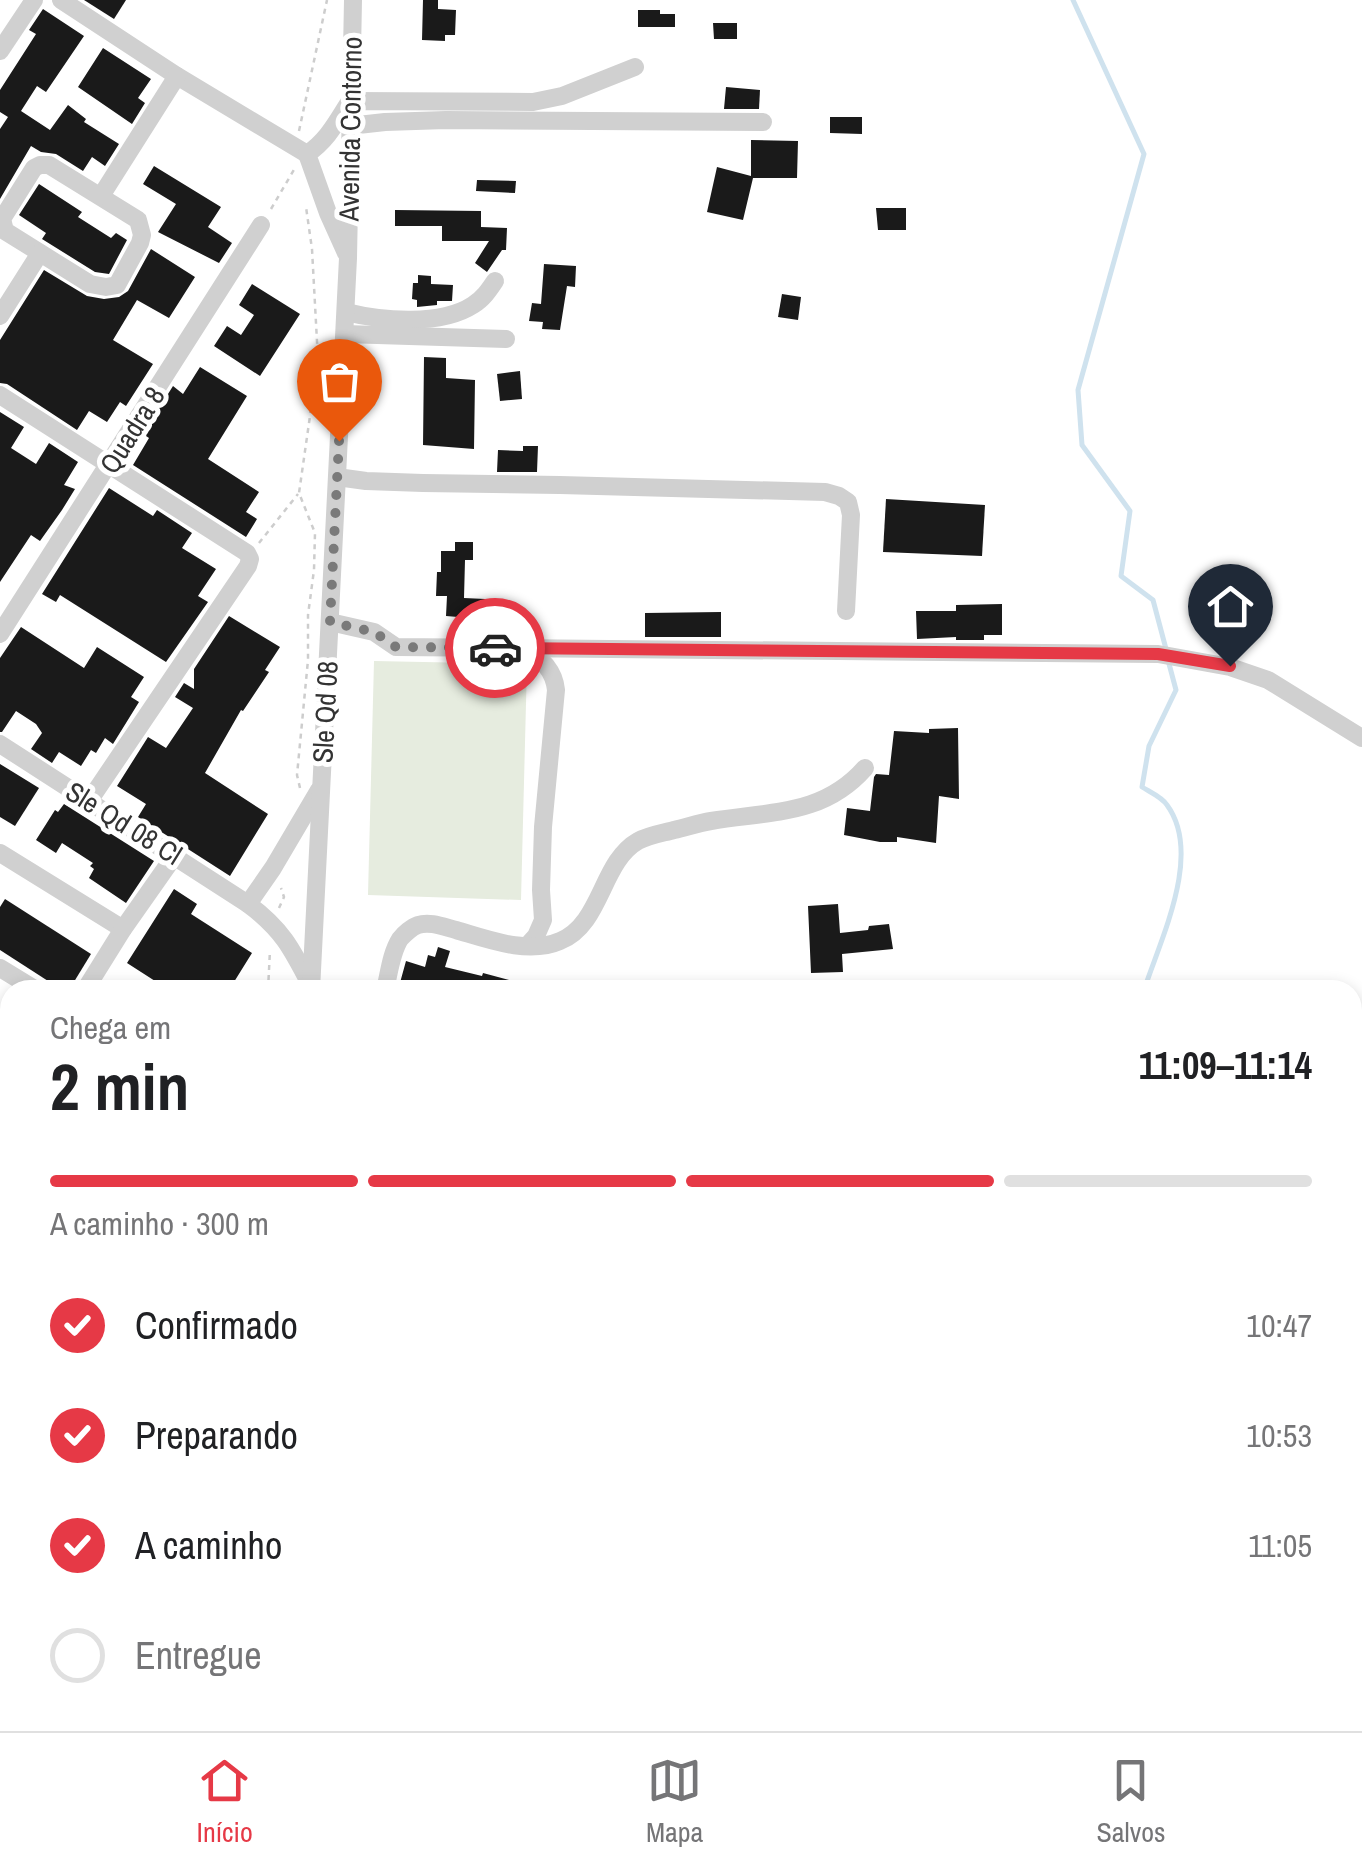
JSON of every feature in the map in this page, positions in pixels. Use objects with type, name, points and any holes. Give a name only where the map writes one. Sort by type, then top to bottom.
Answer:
[{"type":"street","points":[[0,51],[34,0]]},
{"type":"street","points":[[61,0],[302,151],[348,258]]},
{"type":"street","name":"Avenida Contorno","points":[[348,258],[353,0]]},
{"type":"street","points":[[302,151],[328,136],[350,100],[533,102],[562,96],[635,67]]},
{"type":"street","points":[[101,196],[177,76]]},
{"type":"street","points":[[349,126],[446,120],[763,122]]},
{"type":"street","points":[[40,165],[48,165],[101,196],[136,217],[140,224],[140,243],[117,285],[90,284],[40,253],[7,233],[2,224],[34,168],[40,165]]},
{"type":"street","name":"Quadra 8","points":[[0,634],[261,225]]},
{"type":"street","points":[[0,316],[40,253]]},
{"type":"street","name":"Sle Qd 08","points":[[315,980],[348,258]]},
{"type":"street","points":[[346,312],[385,319],[454,314],[483,298],[496,281]]},
{"type":"street","points":[[344,334],[506,339]]},
{"type":"street","points":[[0,395],[249,556],[248,566],[89,801]]},
{"type":"street","points":[[337,477],[423,483],[824,492],[848,502],[846,611]]},
{"type":"street","points":[[330,622],[374,632],[396,647],[1158,654],[1230,666],[1268,680],[1362,738]]},
{"type":"street","points":[[526,648],[554,677],[556,690],[543,827],[543,920],[528,946]]},
{"type":"street","name":"Sle Qd 08 Cl","points":[[0,744],[272,922],[310,980]]},
{"type":"street","points":[[387,980],[398,942],[418,925],[436,924],[528,946],[555,944],[577,932],[628,848],[641,839],[709,821],[812,805],[852,784],[866,768]]},
{"type":"street","points":[[248,904],[322,786]]},
{"type":"street","points":[[0,853],[123,929]]},
{"type":"street","points":[[91,980],[175,855]]},
{"type":"path","points":[[261,225],[302,151],[327,0]]},
{"type":"path","points":[[306,206],[318,360],[299,493],[315,533],[298,775],[306,815]]},
{"type":"path","points":[[249,556],[299,493]]},
{"type":"shaded area","points":[[374,661],[527,664],[521,900],[368,895]]},
{"type":"building","points":[[84,0],[126,0],[114,19]]},
{"type":"building","points":[[423,0],[438,0],[438,9],[456,10],[455,35],[445,35],[445,41],[422,40]]},
{"type":"building","points":[[43,9],[84,36],[46,92],[37,86],[21,111],[50,130],[68,105],[86,119],[84,122],[119,144],[105,166],[92,157],[83,171],[56,154],[31,146],[0,199],[0,129],[8,117],[0,112],[0,90],[36,34],[29,30]]},
{"type":"building","points":[[638,10],[675,14],[675,27],[638,27]]},
{"type":"building","points":[[713,23],[737,23],[737,39],[714,39]]},
{"type":"building","points":[[103,48],[151,79],[138,98],[145,103],[132,124],[78,87]]},
{"type":"building","points":[[726,87],[760,90],[759,109],[724,109]]},
{"type":"building","points":[[830,117],[862,117],[862,134],[830,133]]},
{"type":"building","points":[[751,140],[798,141],[797,178],[753,178],[743,220],[707,212],[717,167],[751,176]]},
{"type":"building","points":[[154,166],[221,207],[208,227],[232,243],[219,263],[158,232],[176,204],[143,184]]},
{"type":"building","points":[[477,180],[516,181],[515,193],[476,191]]},
{"type":"building","points":[[39,184],[82,212],[78,217],[111,238],[116,233],[127,240],[109,274],[95,272],[42,239],[46,233],[19,215]]},
{"type":"building","points":[[876,208],[906,208],[906,230],[878,230]]},
{"type":"building","points":[[395,210],[481,211],[481,227],[507,228],[506,250],[502,250],[487,272],[475,263],[489,241],[442,241],[442,226],[395,226]]},
{"type":"building","points":[[151,249],[195,277],[169,318],[137,300],[113,340],[153,364],[126,406],[120,402],[107,422],[89,411],[77,430],[0,383],[0,340],[44,270],[87,296],[119,297],[128,291]]},
{"type":"building","points":[[544,264],[576,266],[575,287],[567,286],[560,330],[542,329],[543,322],[529,321],[532,303],[541,304]]},
{"type":"building","points":[[418,275],[431,276],[431,284],[453,285],[452,301],[417,307],[417,300],[412,299]]},
{"type":"building","points":[[252,284],[300,314],[260,376],[214,346],[227,326],[241,335],[254,315],[239,305]]},
{"type":"building","points":[[782,294],[801,297],[798,320],[778,317]]},
{"type":"building","points":[[424,357],[446,358],[446,378],[475,380],[474,449],[423,445]]},
{"type":"building","points":[[200,367],[247,396],[208,459],[259,492],[246,512],[257,519],[246,537],[133,465],[149,438],[143,434],[173,386],[183,394]]},
{"type":"building","points":[[520,371],[522,399],[500,401],[497,374]]},
{"type":"building","points":[[0,412],[24,427],[11,448],[36,464],[49,443],[78,462],[64,485],[75,489],[62,510],[40,541],[31,535],[0,582]]},
{"type":"building","points":[[523,446],[538,446],[537,472],[497,472],[498,450],[523,451]]},
{"type":"building","points":[[109,488],[153,516],[157,510],[192,533],[182,548],[216,569],[198,596],[208,602],[166,662],[60,595],[56,602],[42,594]]},
{"type":"building","points":[[886,499],[985,505],[982,556],[883,552]]},
{"type":"building","points":[[455,542],[473,542],[473,560],[465,560],[464,598],[485,599],[483,632],[457,631],[458,617],[446,616],[447,596],[436,596],[441,551],[455,551]]},
{"type":"building","points":[[1002,604],[1002,635],[984,635],[984,640],[917,639],[916,611],[956,611],[956,605]]},
{"type":"building","points":[[721,612],[721,637],[645,637],[645,613]]},
{"type":"building","points":[[229,616],[280,647],[265,670],[269,672],[241,710],[205,773],[268,814],[230,876],[138,817],[146,804],[117,786],[148,737],[166,748],[193,708],[175,697],[184,683],[194,689],[194,669]]},
{"type":"building","points":[[21,627],[84,668],[97,647],[144,677],[131,697],[139,702],[113,744],[105,738],[81,766],[59,752],[52,763],[31,749],[42,733],[16,711],[0,732],[0,658]]},
{"type":"building","points":[[958,728],[959,799],[939,796],[936,843],[897,837],[897,842],[880,842],[844,835],[847,808],[870,811],[874,777],[889,775],[894,731],[929,733],[929,729]]},
{"type":"building","points":[[0,764],[39,788],[15,826],[0,817]]},
{"type":"building","points":[[64,804],[154,861],[126,903],[89,878],[93,863],[62,843],[56,853],[36,840],[55,810],[58,812]]},
{"type":"building","points":[[174,889],[197,904],[191,914],[252,953],[235,980],[153,980],[127,963]]},
{"type":"building","points":[[5,899],[91,954],[75,980],[46,980],[0,950],[0,907]]},
{"type":"building","points":[[838,904],[840,933],[889,924],[893,949],[842,954],[843,972],[811,973],[808,906]]},
{"type":"building","points":[[438,947],[450,951],[445,967],[509,980],[401,980],[406,961],[425,967],[428,955],[435,957]]},
{"type":"waterway","points":[[1073,0],[1144,154],[1078,390],[1082,445],[1130,511],[1121,576],[1153,600],[1166,649]]},
{"type":"waterway","points":[[1148,980],[1168,922],[1180,871],[1177,825],[1165,802],[1142,787],[1149,746],[1176,690],[1168,660]]},
{"type":"way so far","points":[[339,441],[330,622],[374,632],[396,647],[495,648]]},
{"type":"route","points":[[495,648],[1158,654],[1230,666]]}]
